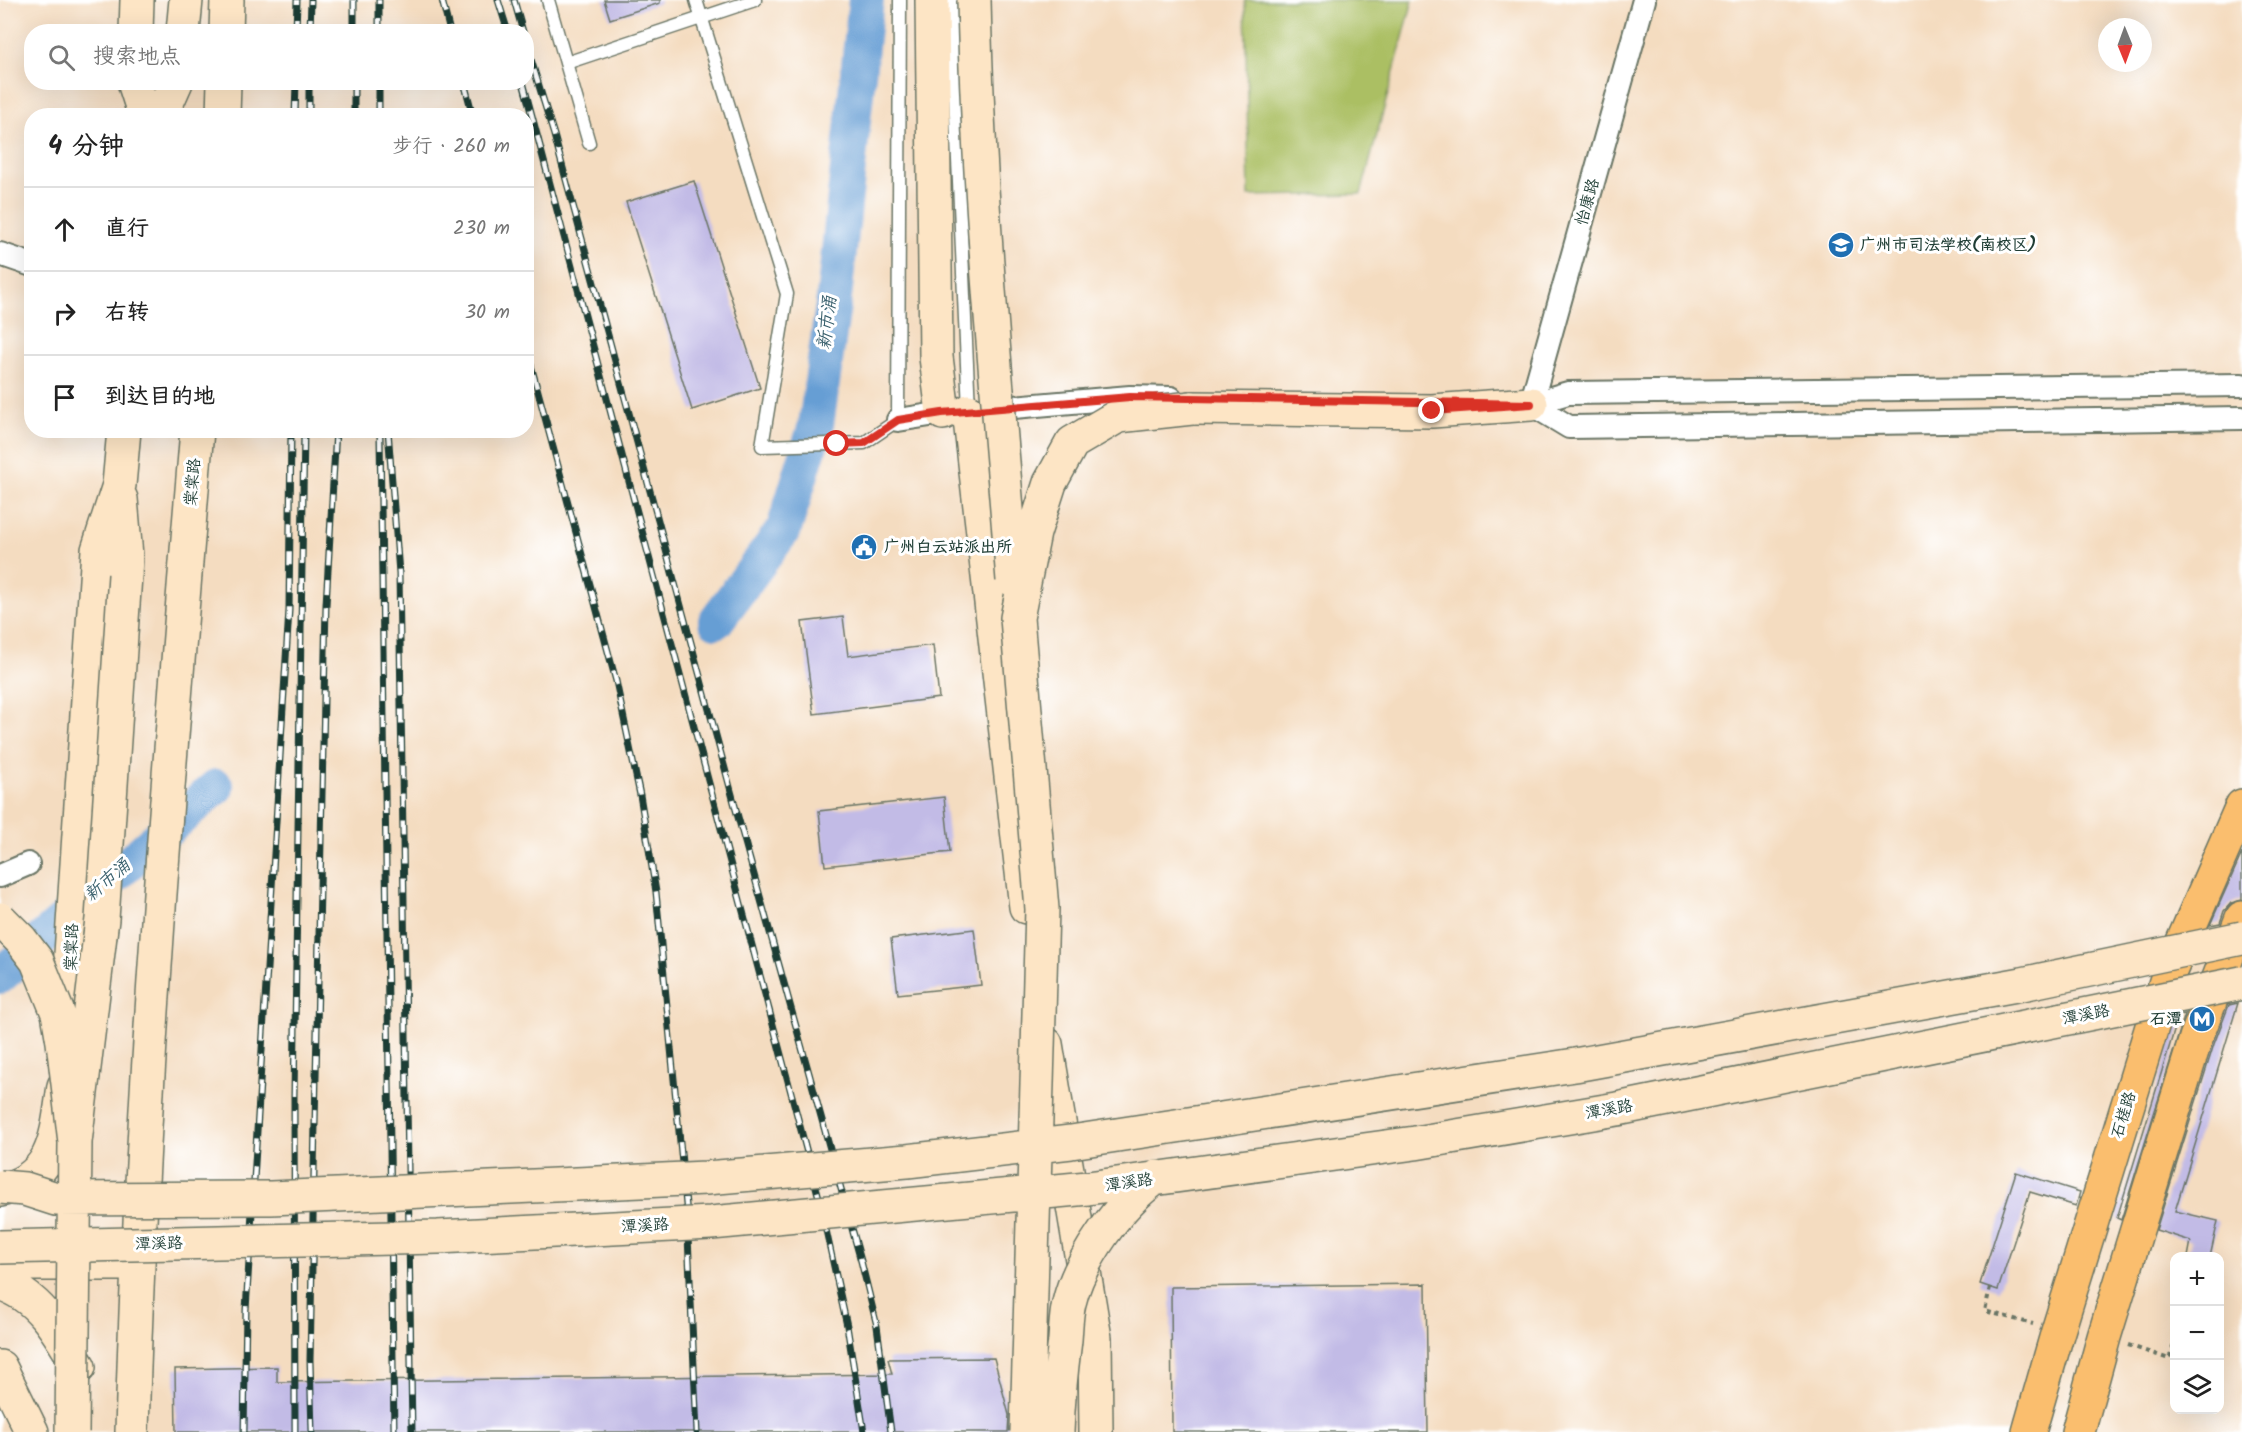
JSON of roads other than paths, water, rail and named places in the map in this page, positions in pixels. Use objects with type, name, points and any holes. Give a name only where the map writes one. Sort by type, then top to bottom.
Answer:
[{"type":"main road","name":"石槎路","points":[[2029,1432],[2167,978],[2242,806]]},
{"type":"main road","points":[[2078,1432],[2104,1337],[2196,1038],[2242,925]]},
{"type":"street","points":[[136,24],[137,0]]},
{"type":"street","points":[[161,24],[163,0]]},
{"type":"street","points":[[184,24],[186,0]]},
{"type":"street","points":[[226,24],[227,0]]},
{"type":"street","points":[[932,0],[936,357],[956,412],[1033,967],[1095,1338],[1096,1432]]},
{"type":"street","points":[[974,0],[976,89],[991,319],[1042,909],[1027,1432]]},
{"type":"street","name":"怡康路","points":[[1531,404],[1644,0]]},
{"type":"street","points":[[137,90],[142,108]]},
{"type":"street","points":[[154,108],[155,90]]},
{"type":"street","points":[[165,108],[172,90]]},
{"type":"street","points":[[223,108],[224,90]]},
{"type":"street","points":[[0,254],[24,262]]},
{"type":"street","points":[[1017,618],[1034,532],[1050,483],[1072,443],[1118,416],[1192,408],[1432,411],[1531,404],[1568,393],[2242,385]]},
{"type":"street","points":[[898,420],[956,412],[1130,397],[1531,404],[1569,427],[2242,418]]},
{"type":"street","name":"棠棠路","points":[[88,1432],[88,1194],[70,969],[98,550],[119,485],[123,438]]},
{"type":"street","name":"棠棠路","points":[[132,1432],[137,1264],[156,947],[196,438]]},
{"type":"street","points":[[72,1432],[75,1142],[102,919],[126,556],[119,485]]},
{"type":"street","points":[[0,876],[28,864]]},
{"type":"street","points":[[0,919],[21,940],[37,962],[58,1013],[75,1142]]},
{"type":"street","points":[[0,1204],[56,1199],[272,1198],[706,1178],[907,1161],[1071,1142],[1575,1065],[2022,984],[2242,925]]},
{"type":"street","name":"潭溪路","points":[[0,1247],[438,1237],[723,1222],[1088,1188],[1415,1143],[1605,1111],[2242,983]]},
{"type":"street","points":[[1057,1432],[1060,1380],[1069,1303],[1084,1263],[1106,1230],[1139,1189],[1163,1173],[1189,1165],[1552,1106],[1958,1023],[2073,1017]]},
{"type":"street","points":[[0,1188],[14,1187],[34,1177],[47,1159],[56,1137],[74,1025]]},
{"type":"street","points":[[0,1188],[25,1189],[56,1199]]},
{"type":"street","points":[[0,1196],[143,1192]]},
{"type":"street","points":[[0,1264],[137,1264]]},
{"type":"street","points":[[0,1284],[11,1287],[39,1307],[61,1335],[88,1383]]},
{"type":"street","points":[[0,1367],[32,1432]]},
{"type":"lane","points":[[548,0],[589,143]]},
{"type":"lane","points":[[696,0],[787,294],[762,446],[864,443],[898,420],[900,0]]},
{"type":"lane","points":[[566,63],[755,0]]},
{"type":"lane","points":[[951,0],[956,412]]},
{"type":"waterway","name":"新市涌","points":[[716,621],[784,529],[816,425],[834,298],[866,0]]},
{"type":"waterway","name":"新市涌","points":[[0,976],[216,787]]},
{"type":"railway","points":[[296,24],[297,0]]},
{"type":"railway","points":[[310,24],[311,0]]},
{"type":"railway","points":[[354,0],[354,24]]},
{"type":"railway","points":[[379,0],[379,24]]},
{"type":"railway","points":[[442,0],[448,24]]},
{"type":"railway","points":[[498,0],[506,24]]},
{"type":"railway","points":[[514,0],[521,24]]},
{"type":"railway","points":[[534,69],[554,135],[738,817],[861,1261],[877,1326],[891,1432]]},
{"type":"railway","points":[[295,108],[296,90]]},
{"type":"railway","points":[[309,90],[309,108]]},
{"type":"railway","points":[[354,90],[354,108]]},
{"type":"railway","points":[[379,90],[379,108]]},
{"type":"railway","points":[[466,90],[471,108]]},
{"type":"railway","points":[[525,90],[530,108]]},
{"type":"railway","points":[[534,123],[819,1198],[847,1326],[864,1432]]},
{"type":"railway","points":[[534,377],[616,681],[640,795],[656,892],[687,1215],[697,1432]]},
{"type":"railway","points":[[244,1432],[246,1310],[289,610],[291,438]]},
{"type":"railway","points":[[295,1432],[294,1097],[304,438]]},
{"type":"railway","points":[[312,1432],[310,1360],[326,605],[336,438]]},
{"type":"railway","points":[[380,438],[394,1432]]},
{"type":"railway","points":[[389,438],[399,573],[412,1432]]},
{"type":"place","name":"广州市司法学校(南校区)","points":[[1841,245]]},
{"type":"place","name":"广州白云站派出所","points":[[864,547]]},
{"type":"place","name":"石潭","points":[[2202,1019]]}]
